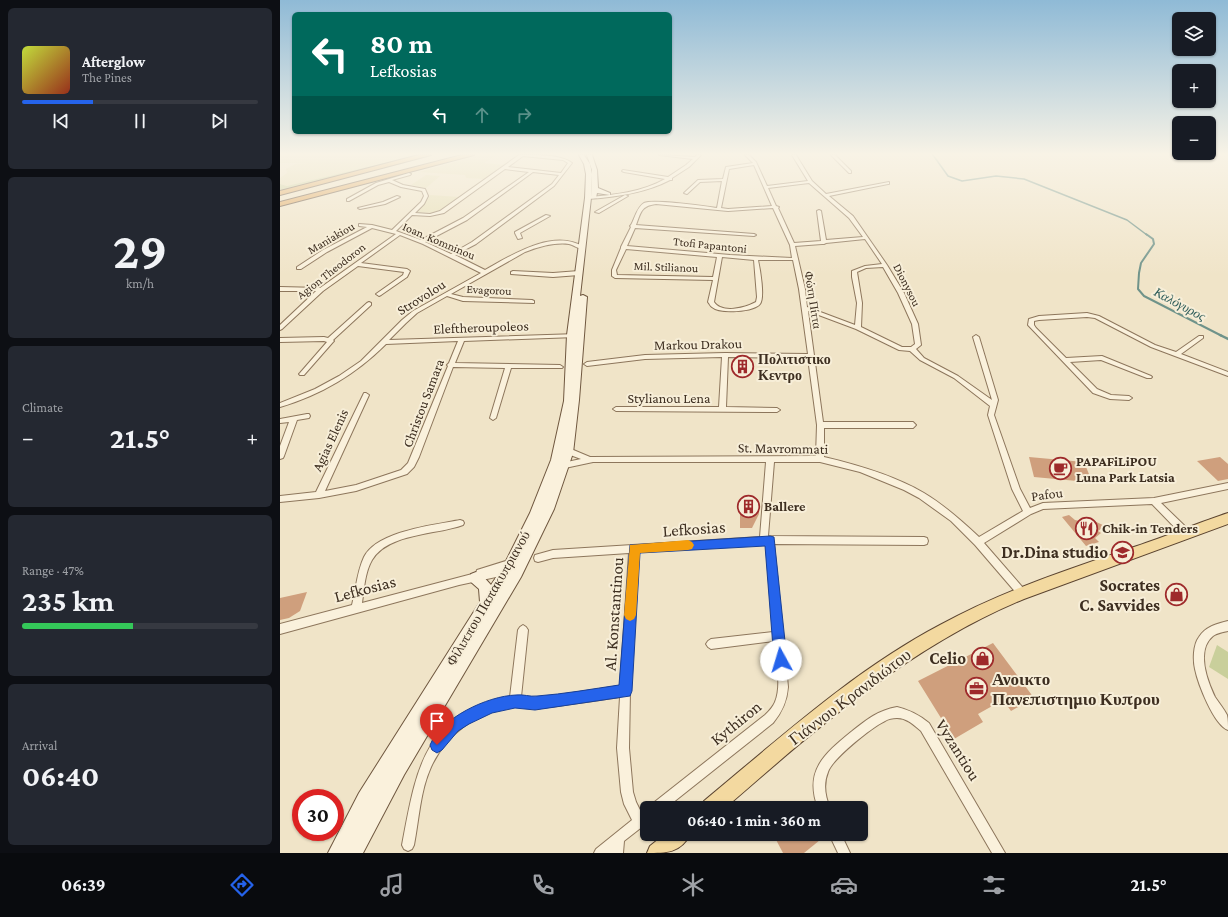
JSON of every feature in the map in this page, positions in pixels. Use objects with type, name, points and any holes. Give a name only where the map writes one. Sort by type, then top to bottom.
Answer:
[{"type":"highway","points":[[280,202],[307,195]]},
{"type":"highway","points":[[280,202],[312,195]]},
{"type":"main road","points":[[592,196],[606,195]]},
{"type":"main road","name":"Φίλιππου Παπακυπριανού","points":[[337,853],[365,799],[487,605],[516,566],[561,442],[569,401],[583,238],[592,196]]},
{"type":"main road","name":"Φίλιππου Παπακυπριανού","points":[[354,853],[378,803],[545,515],[565,465],[576,400],[575,335],[592,196]]},
{"type":"main road","name":"Γιάννου Κρανιδιώτου","points":[[719,801],[801,732],[888,665],[981,611],[1021,592],[1188,534],[1228,518]]},
{"type":"main road","points":[[476,578],[485,586],[487,605]]},
{"type":"main road","points":[[657,853],[672,841]]},
{"type":"street","points":[[348,200],[358,195]]},
{"type":"street","points":[[392,232],[426,199],[425,195]]},
{"type":"street","points":[[410,214],[430,215],[442,212],[467,195]]},
{"type":"street","points":[[421,242],[464,219],[498,195]]},
{"type":"street","points":[[450,256],[474,243],[539,195]]},
{"type":"street","points":[[597,212],[629,195]]},
{"type":"street","points":[[719,209],[721,195]]},
{"type":"street","name":"Φώτη Πίττα","points":[[771,195],[792,245],[804,308],[820,425],[820,459]]},
{"type":"street","name":"Dionysou","points":[[826,195],[851,217],[885,265],[901,293],[915,324],[914,348]]},
{"type":"street","points":[[360,208],[384,203],[398,197]]},
{"type":"street","points":[[623,248],[639,210],[649,204],[658,203],[739,210],[777,207]]},
{"type":"street","points":[[819,211],[824,243]]},
{"type":"street","points":[[520,238],[517,233],[548,216]]},
{"type":"street","name":"Ioan. Komninou","points":[[361,225],[372,226],[421,242],[484,272]]},
{"type":"street","name":"Maniakiou","points":[[299,268],[325,251],[372,226]]},
{"type":"street","points":[[632,226],[754,235]]},
{"type":"street","name":"Agion Theodoron","points":[[280,328],[320,290],[398,234]]},
{"type":"street","name":"Strovolou","points":[[280,405],[333,383],[363,363],[407,318],[484,272],[533,247],[578,241],[583,238]]},
{"type":"street","points":[[792,245],[865,238]]},
{"type":"street","name":"Strovolou","points":[[566,243],[577,245],[582,248]]},
{"type":"street","name":"Ttofi Papantoni","points":[[623,248],[756,260],[794,259]]},
{"type":"street","name":"Mil. Stilianou","points":[[623,248],[614,270],[615,276],[715,279]]},
{"type":"street","points":[[720,256],[715,279],[712,306],[720,309],[742,309],[753,307],[758,303],[760,296],[756,260]]},
{"type":"street","points":[[356,264],[407,271],[405,276],[379,294]]},
{"type":"street","points":[[858,328],[860,301],[858,285],[854,274],[855,271],[865,267],[885,265]]},
{"type":"street","points":[[513,273],[553,275],[579,273]]},
{"type":"street","points":[[280,289],[320,290]]},
{"type":"street","name":"Evagorou","points":[[447,294],[463,299],[532,302]]},
{"type":"street","points":[[280,340],[329,340],[369,304]]},
{"type":"street","points":[[804,308],[858,328],[897,347],[914,348],[922,359],[956,377],[993,405]]},
{"type":"street","points":[[1129,398],[1114,398],[1098,393],[1032,327],[1032,320],[1039,318],[1087,315],[1097,317],[1144,342],[1228,374]]},
{"type":"street","name":"Eleftheroupoleos","points":[[384,342],[575,335]]},
{"type":"street","name":"Pafou","points":[[976,337],[995,400],[990,415],[1016,489],[1028,512],[1043,506],[1154,501],[1228,486]]},
{"type":"street","points":[[1176,355],[1201,338]]},
{"type":"street","points":[[302,374],[329,345],[331,341],[329,340]]},
{"type":"street","name":"Christou Samara","points":[[319,495],[356,488],[404,472],[411,465],[461,340]]},
{"type":"street","name":"Markou Drakou","points":[[587,364],[645,357],[725,355],[810,356]]},
{"type":"street","name":"Stylianou Lena","points":[[722,410],[725,355]]},
{"type":"street","points":[[1064,360],[1102,358],[1149,377]]},
{"type":"street","points":[[450,366],[560,367]]},
{"type":"street","points":[[493,418],[509,366]]},
{"type":"street","name":"Agias Elenis","points":[[319,495],[366,395]]},
{"type":"street","name":"Stylianou Lena","points":[[616,409],[777,410]]},
{"type":"street","points":[[280,421],[307,416]]},
{"type":"street","points":[[280,456],[294,418]]},
{"type":"street","points":[[820,425],[913,425]]},
{"type":"street","name":"St. Mavrommati","points":[[568,451],[577,456],[593,459],[820,459],[861,468],[922,496],[954,519],[978,542],[1021,592]]},
{"type":"street","name":"St. Mavrommati","points":[[565,465],[593,459]]},
{"type":"street","name":"Kythiron","points":[[665,801],[775,715],[780,706],[783,695],[771,560],[767,540],[770,460]]},
{"type":"street","points":[[280,500],[319,495]]},
{"type":"street","points":[[1154,501],[1188,534]]},
{"type":"street","points":[[978,542],[1028,512]]},
{"type":"street","points":[[356,608],[366,562],[375,548],[391,539],[460,523]]},
{"type":"street","name":"Lefkosias","points":[[538,558],[553,554],[767,540],[924,542]]},
{"type":"street","name":"Al. Konstantinou","points":[[634,549],[623,748],[625,779],[630,804],[640,815]]},
{"type":"street","name":"Lefkosias","points":[[459,581],[476,578],[516,566]]},
{"type":"street","name":"Lefkosias","points":[[280,629],[516,566]]},
{"type":"street","points":[[1228,626],[1215,629],[1206,636],[1201,645],[1199,663],[1203,682],[1208,694],[1228,726]]},
{"type":"street","points":[[515,702],[523,630]]},
{"type":"street","points":[[711,644],[778,636]]},
{"type":"street","points":[[408,845],[421,781],[426,766],[441,738],[453,726],[464,719],[492,707],[515,702],[535,703],[625,691]]},
{"type":"street","name":"Vyzantiou","points":[[822,801],[820,795],[820,782],[822,770],[827,761],[876,718],[886,714],[903,714],[915,719],[925,727],[999,853]]},
{"type":"street","points":[[600,853],[618,840],[640,821]]},
{"type":"street","points":[[616,853],[618,840]]},
{"type":"street","points":[[838,841],[844,853]]},
{"type":"shaded area","points":[[430,195],[459,197],[436,213],[416,212]]},
{"type":"green space","points":[[1217,645],[1228,652],[1228,679],[1209,667]]},
{"type":"building","name":"Πολιτιστικο Κεντρο","points":[[738,364],[746,364],[746,375],[738,375]]},
{"type":"building","name":"PAPAFiLiPOU Luna Park Latsia","points":[[1029,457],[1084,462],[1091,479],[1088,482],[1034,477]]},
{"type":"building","points":[[1220,457],[1228,464],[1228,479],[1218,481],[1197,461]]},
{"type":"building","name":"Ballere","points":[[740,499],[758,499],[759,514],[752,528],[740,528]]},
{"type":"building","name":"Chik-in Tenders","points":[[1069,515],[1075,520],[1084,522],[1092,520],[1105,526],[1098,531],[1101,533],[1095,538],[1099,542],[1086,546],[1062,517]]},
{"type":"building","points":[[307,592],[300,611],[289,618],[280,620],[280,598]]},
{"type":"building","name":"Ανοικτο Πανεπιστημιο Κυπρου","points":[[993,643],[1034,698],[1011,711],[1003,700],[978,714],[983,722],[954,739],[918,681]]},
{"type":"building","points":[[777,841],[819,841],[804,853],[783,853]]},
{"type":"waterway","name":"Καλόγυρος","points":[[1064,195],[1127,220],[1147,235]]},
{"type":"waterway","name":"Καλόγυρος","points":[[1146,234],[1153,239],[1154,244],[1141,263],[1138,289],[1144,296],[1222,336]]},
{"type":"waterway","name":"Καλόγυρος","points":[[1222,336],[1228,339]]},
{"type":"slow traffic","points":[[630,615],[634,549],[688,545]]},
{"type":"place","name":"Πολιτιστικο Κεντρο","points":[[742,367]]},
{"type":"place","name":"PAPAFiLiPOU Luna Park Latsia","points":[[1060,469]]},
{"type":"place","name":"Ballere","points":[[749,506]]},
{"type":"place","name":"Chik-in Tenders","points":[[1086,528]]},
{"type":"place","name":"Dr.Dina studio","points":[[1123,552]]},
{"type":"place","name":"Socrates C. Savvides","points":[[1176,595]]},
{"type":"place","name":"Celio","points":[[982,658]]},
{"type":"place","name":"Ανοικτο Πανεπιστημιο Κυπρου","points":[[976,689]]},
{"type":"route","points":[[437,745],[441,738],[453,726],[477,712],[492,707],[515,702],[526,704],[625,691],[634,549],[770,540],[781,660]]}]
